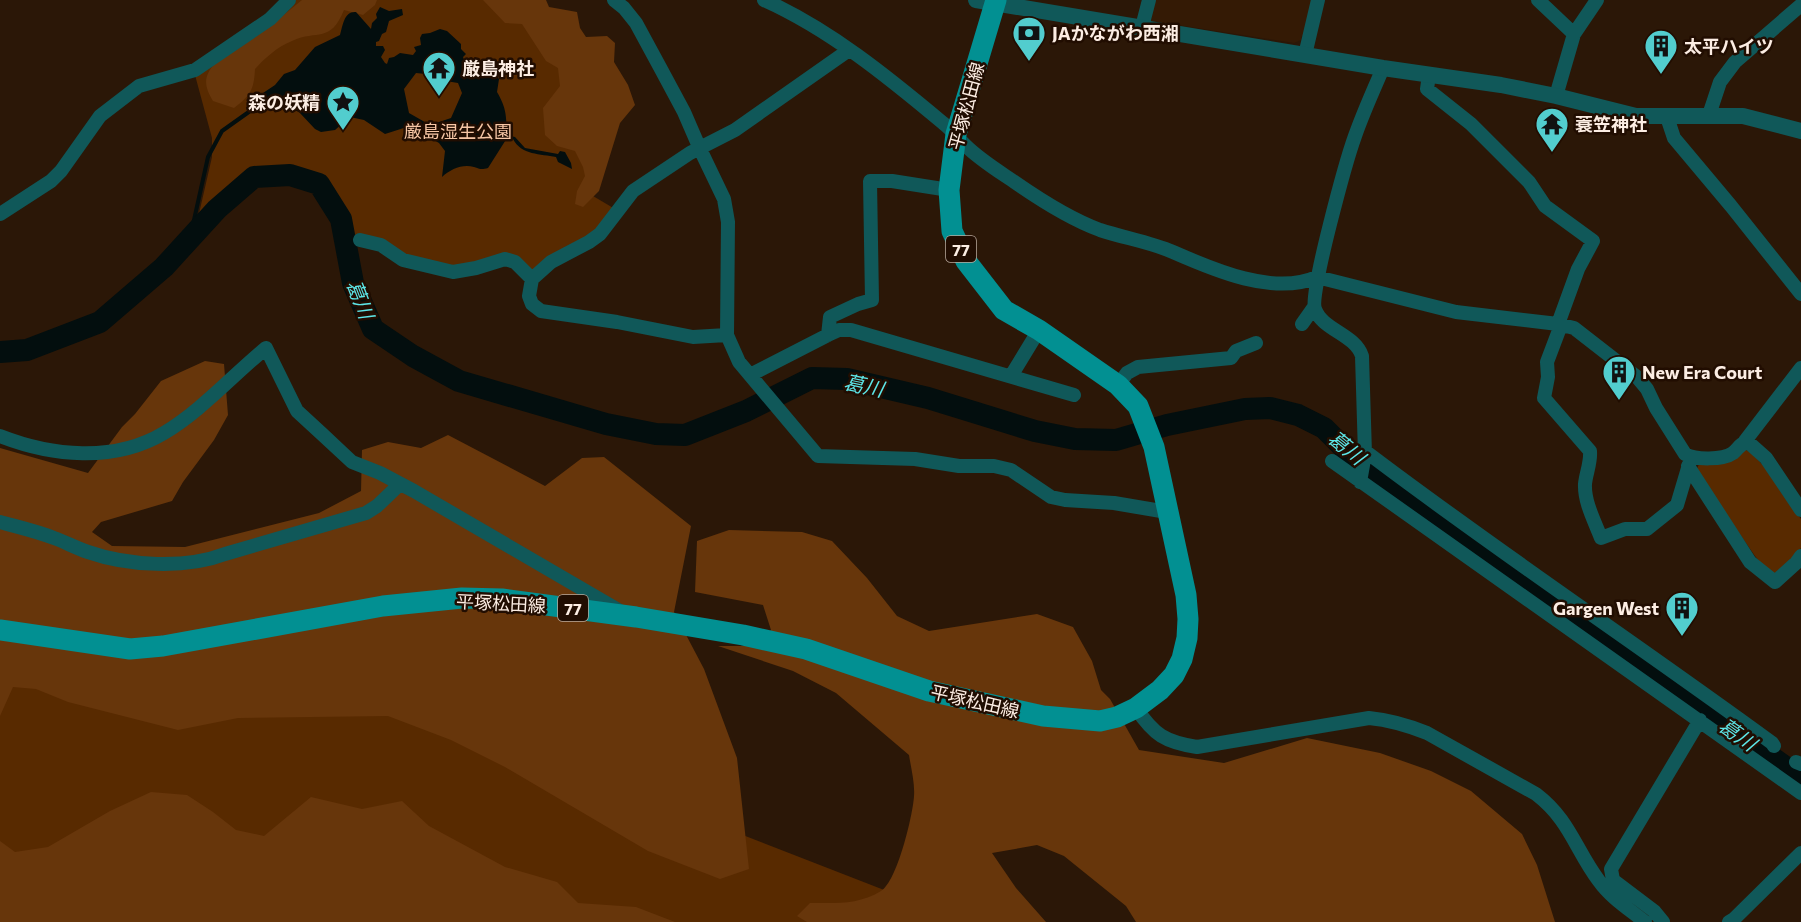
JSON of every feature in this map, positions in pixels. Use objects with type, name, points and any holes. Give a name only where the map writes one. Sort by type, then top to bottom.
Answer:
[{"type":"main road","name":"平塚松田線","points":[[0,630],[130,649],[174,644],[383,606],[462,598],[502,599],[627,615],[743,635],[806,649],[929,691],[1043,716],[1100,721],[1117,717],[1136,708],[1160,690],[1174,675],[1182,659],[1188,638],[1186,595],[1154,447],[1144,418],[1138,406],[1118,385],[1040,330],[1004,310],[966,261],[952,231],[949,190],[956,134],[989,1]]},
{"type":"street","points":[[0,214],[51,182],[100,116],[139,86],[195,70],[270,19],[289,0]]},
{"type":"street","points":[[614,0],[636,23],[684,112],[724,199],[728,222],[727,335],[739,362],[818,456],[915,459],[959,466],[994,466],[1011,470],[1051,497],[1065,500],[1114,502],[1167,512]]},
{"type":"street","points":[[764,0],[800,17],[849,50],[909,94],[956,134],[966,146],[1017,184],[1061,212],[1098,229],[1165,249],[1214,270],[1269,283],[1305,282],[1317,277],[1456,312],[1574,328],[1637,377],[1647,389],[1750,562],[1775,582],[1801,556]]},
{"type":"street","points":[[1142,27],[1149,0]]},
{"type":"street","points":[[1305,55],[1318,0]]},
{"type":"street","points":[[1538,0],[1574,34]]},
{"type":"street","points":[[1556,96],[1574,34],[1597,0]]},
{"type":"street","points":[[989,1],[1383,68],[1501,85],[1636,116],[1743,117],[1801,131]]},
{"type":"street","points":[[1709,115],[1720,82],[1736,62],[1801,5]]},
{"type":"street","points":[[727,335],[693,337],[617,322],[541,311],[532,304],[529,296],[532,279],[551,262],[600,234],[633,191],[690,153],[735,130],[849,50]]},
{"type":"street","points":[[1302,324],[1314,307],[1317,277],[1354,138],[1383,68]]},
{"type":"street","points":[[1429,75],[1427,89],[1471,124],[1529,182],[1545,206],[1593,241],[1578,269],[1547,362],[1548,377],[1544,398],[1590,452],[1591,462],[1585,485],[1586,500],[1601,538],[1625,529],[1647,529],[1677,505],[1690,462]]},
{"type":"street","points":[[1667,117],[1674,138],[1801,294]]},
{"type":"street","points":[[828,335],[827,311],[872,300],[870,181],[892,181],[949,190]]},
{"type":"street","points":[[360,240],[381,245],[403,260],[453,272],[505,259],[515,262],[532,279]]},
{"type":"street","points":[[1314,307],[1319,316],[1358,346],[1362,357],[1364,453],[1361,479]]},
{"type":"street","points":[[750,375],[839,330],[851,330],[1074,395]]},
{"type":"street","points":[[1011,376],[1040,330]]},
{"type":"street","points":[[1118,385],[1127,373],[1138,367],[1231,358],[1236,351],[1256,343]]},
{"type":"street","points":[[0,436],[51,452],[105,453],[133,446],[163,434],[184,419],[266,348],[297,411],[352,462],[380,473],[433,501],[627,615]]},
{"type":"street","points":[[1690,462],[1731,454],[1745,441],[1801,368]]},
{"type":"street","points":[[1745,441],[1766,459],[1801,510]]},
{"type":"street","points":[[1364,453],[1631,641],[1774,746]]},
{"type":"street","points":[[1332,461],[1361,479],[1801,793]]},
{"type":"street","points":[[0,522],[53,537],[88,552],[110,558],[171,564],[208,561],[366,513],[399,485]]},
{"type":"street","points":[[1616,661],[1631,641]]},
{"type":"street","points":[[1136,708],[1154,732],[1165,740],[1197,747],[1369,718],[1408,725],[1536,794],[1551,805],[1564,821],[1598,881],[1609,893],[1645,922]]},
{"type":"street","points":[[1663,922],[1654,911],[1612,880],[1611,869],[1701,720]]},
{"type":"street","points":[[1729,922],[1801,853]]},
{"type":"shaded area","points":[[302,0],[377,0],[375,5],[363,15],[344,10],[334,28],[328,32],[301,38],[281,46],[255,69],[250,92],[234,108],[213,101],[206,82],[208,73],[215,63],[265,30]]},
{"type":"shaded area","points":[[483,0],[546,0],[549,7],[577,12],[580,28],[586,37],[607,36],[615,43],[614,62],[628,85],[635,105],[620,123],[599,191],[583,207],[575,204],[577,191],[585,176],[575,151],[557,146],[545,135],[543,108],[560,86],[558,68],[546,61],[522,24],[505,23]]},
{"type":"shaded area","points":[[1154,0],[1314,0],[1305,37],[1302,36],[1301,40],[1294,43],[1151,21]]},
{"type":"shaded area","points":[[380,7],[389,11],[402,9],[403,15],[389,21],[386,32],[376,42],[376,46],[383,46],[385,50],[381,57],[385,63],[387,64],[389,58],[400,53],[413,55],[416,51],[414,47],[421,45],[422,34],[440,29],[447,31],[461,44],[461,49],[466,54],[463,57],[467,65],[479,70],[492,71],[499,79],[497,92],[504,108],[507,135],[515,137],[525,148],[558,154],[560,151],[565,152],[572,169],[558,162],[556,157],[526,151],[513,139],[507,138],[488,168],[461,167],[442,177],[445,151],[439,143],[410,126],[385,134],[364,120],[350,117],[335,130],[321,132],[315,129],[299,112],[285,106],[274,103],[253,109],[257,97],[275,85],[284,74],[295,70],[315,47],[340,35],[346,16],[356,12],[371,29],[372,23],[377,18],[376,14]],"holes":[[[433,69],[439,71],[440,80],[458,83],[462,93],[451,118],[430,125],[409,113],[404,89],[416,73],[426,74]]]},
{"type":"shaded area","points":[[205,361],[224,364],[228,415],[214,440],[172,501],[101,522],[92,532],[112,546],[185,547],[319,513],[361,491],[362,450],[388,442],[421,448],[448,435],[545,486],[582,458],[604,457],[691,526],[674,612],[704,669],[737,758],[749,869],[720,879],[648,851],[505,767],[451,740],[388,716],[238,718],[178,730],[68,702],[36,689],[13,687],[0,716],[0,448],[88,473],[122,427],[161,381]]},
{"type":"shaded area","points":[[729,530],[802,532],[832,541],[867,578],[897,616],[929,631],[1037,614],[1073,627],[1092,661],[1101,690],[1110,699],[1139,750],[1224,763],[1307,738],[1380,753],[1431,771],[1471,791],[1522,834],[1537,865],[1555,922],[1136,922],[1126,906],[1064,856],[1037,845],[992,853],[1016,888],[1046,922],[807,922],[797,916],[810,903],[838,903],[864,899],[881,891],[887,885],[903,847],[913,805],[914,786],[909,755],[836,693],[793,671],[718,646],[749,646],[771,630],[763,605],[695,592],[697,541]]},
{"type":"shaded area","points":[[151,792],[187,795],[236,830],[264,836],[311,797],[362,809],[402,801],[429,826],[505,867],[557,882],[578,903],[636,907],[675,922],[0,922],[0,841],[15,852],[48,847],[110,811]]},
{"type":"green space","name":"厳島湿生公園","points":[[294,0],[525,0],[546,15],[593,196],[615,209],[598,233],[531,271],[516,259],[457,267],[406,257],[355,236],[345,209],[334,192],[323,182],[294,169],[262,168],[247,173],[229,185],[198,218],[212,157],[212,138],[195,75]]},
{"type":"green space","points":[[1744,449],[1752,453],[1775,479],[1801,519],[1801,548],[1777,575],[1770,575],[1755,556],[1696,471],[1700,462]]},
{"type":"green space","points":[[0,672],[308,679],[681,811],[897,895],[928,922],[0,922]]},
{"type":"waterway","points":[[190,238],[208,157],[222,131],[253,109]]},
{"type":"waterway","name":"葛川","points":[[0,352],[27,350],[100,322],[164,267],[217,209],[254,177],[290,175],[319,184],[341,219],[353,283],[373,329],[413,356],[459,381],[606,424],[656,434],[685,435],[746,411],[812,378],[847,379],[928,398],[1035,431],[1075,439],[1116,440],[1167,425],[1245,409],[1270,408],[1298,415],[1324,428],[1343,447],[1458,539],[1539,593],[1801,778]]},
{"type":"place","name":"JAかながわ西湘","points":[[1029,62]]},
{"type":"place","name":"太平ハイツ","points":[[1661,75]]},
{"type":"place","name":"厳島神社","points":[[439,97]]},
{"type":"place","name":"森の妖精","points":[[343,131]]},
{"type":"place","name":"蓑笠神社","points":[[1552,153]]},
{"type":"place","name":"New Era Court","points":[[1619,401]]},
{"type":"place","name":"Gargen West","points":[[1682,637]]}]
